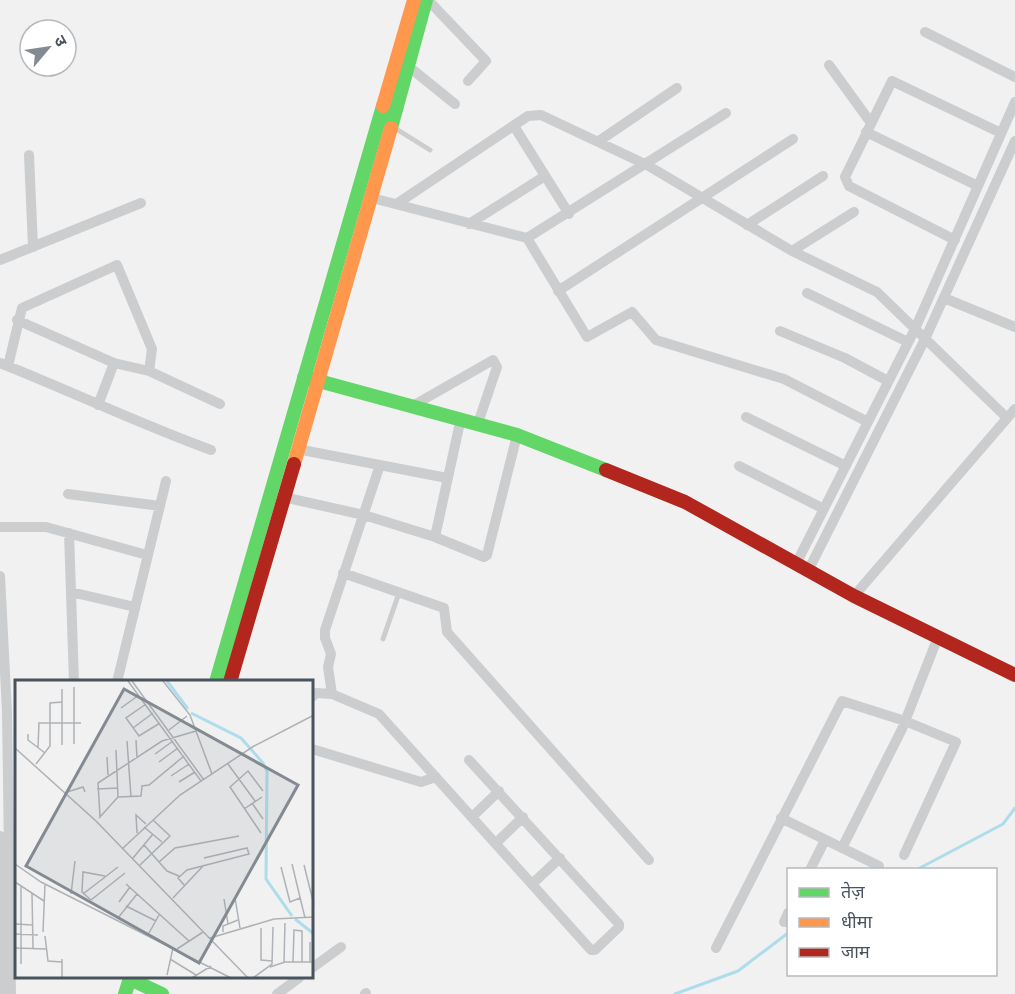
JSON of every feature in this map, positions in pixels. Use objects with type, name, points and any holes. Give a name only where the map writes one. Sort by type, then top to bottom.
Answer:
[{"type":"main road","points":[[217,680],[414,0]]},
{"type":"main road","points":[[231,680],[372,198],[427,0]]},
{"type":"main road","points":[[304,377],[414,405],[517,435],[685,502],[847,592],[1015,675]]},
{"type":"main road","points":[[125,994],[138,983],[162,994]]},
{"type":"street","points":[[427,0],[486,61],[468,81]]},
{"type":"street","points":[[925,32],[1015,77]]},
{"type":"street","points":[[829,65],[868,128],[978,186]]},
{"type":"street","points":[[408,66],[455,104]]},
{"type":"street","points":[[955,240],[846,184],[845,177],[889,84],[895,81],[1001,133]]},
{"type":"street","points":[[598,141],[677,88]]},
{"type":"street","points":[[802,567],[824,509],[915,329],[1014,107]]},
{"type":"street","points":[[372,198],[527,238],[569,214],[726,113]]},
{"type":"street","points":[[398,203],[528,116],[541,115],[647,165],[792,251],[877,292],[1007,418]]},
{"type":"street","points":[[514,126],[569,214]]},
{"type":"street","points":[[558,291],[705,199],[793,139]]},
{"type":"street","points":[[802,567],[867,455],[925,339],[1015,141]]},
{"type":"street","points":[[29,155],[33,247]]},
{"type":"street","points":[[989,160],[1004,166]]},
{"type":"street","points":[[469,224],[545,176]]},
{"type":"street","points":[[747,225],[823,176]]},
{"type":"street","points":[[0,260],[141,203]]},
{"type":"street","points":[[792,251],[854,212]]},
{"type":"street","points":[[965,215],[980,220]]},
{"type":"street","points":[[527,238],[587,337],[632,312],[656,340],[784,379],[868,422]]},
{"type":"street","points":[[149,371],[152,349],[117,265],[26,304],[17,320],[4,365],[211,450]]},
{"type":"street","points":[[807,293],[908,342]]},
{"type":"street","points":[[944,298],[1015,327]]},
{"type":"street","points":[[17,320],[114,363],[149,371],[220,404]]},
{"type":"street","points":[[780,331],[845,358],[888,381]]},
{"type":"street","points":[[414,405],[493,360],[497,363],[497,367],[478,423]]},
{"type":"street","points":[[98,405],[114,363]]},
{"type":"street","points":[[847,592],[1015,409]]},
{"type":"street","points":[[746,417],[846,466]]},
{"type":"street","points":[[435,537],[461,418]]},
{"type":"street","points":[[283,497],[364,514],[435,537],[481,557],[487,555],[517,435]]},
{"type":"street","points":[[855,448],[867,455]]},
{"type":"street","points":[[297,449],[447,478]]},
{"type":"street","points":[[332,694],[327,667],[331,654],[324,634],[380,465]]},
{"type":"street","points":[[739,466],[824,509]]},
{"type":"street","points":[[117,680],[166,481]]},
{"type":"street","points":[[68,494],[160,506]]},
{"type":"street","points":[[0,527],[42,526],[147,555]]},
{"type":"street","points":[[69,533],[74,680]]},
{"type":"street","points":[[344,573],[444,608],[447,632],[649,860]]},
{"type":"street","points":[[0,576],[12,701],[8,809],[11,994]]},
{"type":"street","points":[[71,592],[135,607]]},
{"type":"street","points":[[842,848],[905,721],[938,637]]},
{"type":"street","points":[[314,696],[321,693],[332,694],[377,712],[591,950],[595,950],[619,927],[619,924],[470,760]]},
{"type":"street","points":[[716,948],[842,701],[905,721],[954,740],[957,744],[904,855]]},
{"type":"street","points":[[314,750],[421,782],[436,777]]},
{"type":"street","points":[[472,817],[498,791]]},
{"type":"street","points":[[496,843],[523,817]]},
{"type":"street","points":[[781,818],[879,866]]},
{"type":"street","points":[[0,836],[0,845],[9,864],[2,994]]},
{"type":"street","points":[[811,868],[825,840]]},
{"type":"street","points":[[532,884],[560,858]]},
{"type":"street","points":[[314,967],[341,947]]},
{"type":"street","points":[[277,994],[298,979]]},
{"type":"lane","points":[[391,126],[430,150]]},
{"type":"lane","points":[[383,639],[400,592]]},
{"type":"waterway","points":[[920,868],[1003,824],[1015,808]]},
{"type":"waterway","points":[[675,994],[738,971],[787,934]]},
{"type":"traffic: fast","points":[[391,128],[426,0]]},
{"type":"traffic: fast","points":[[217,680],[383,106]]},
{"type":"traffic: fast","points":[[304,377],[517,435],[606,470]]},
{"type":"traffic: fast","points":[[130,979],[162,994]]},
{"type":"traffic: fast","points":[[125,994],[130,979]]},
{"type":"traffic: slow","points":[[383,106],[414,0]]},
{"type":"traffic: slow","points":[[294,464],[391,128]]},
{"type":"traffic: jam","points":[[231,680],[294,464]]},
{"type":"traffic: jam","points":[[606,470],[685,502],[854,596],[1015,675]]}]
